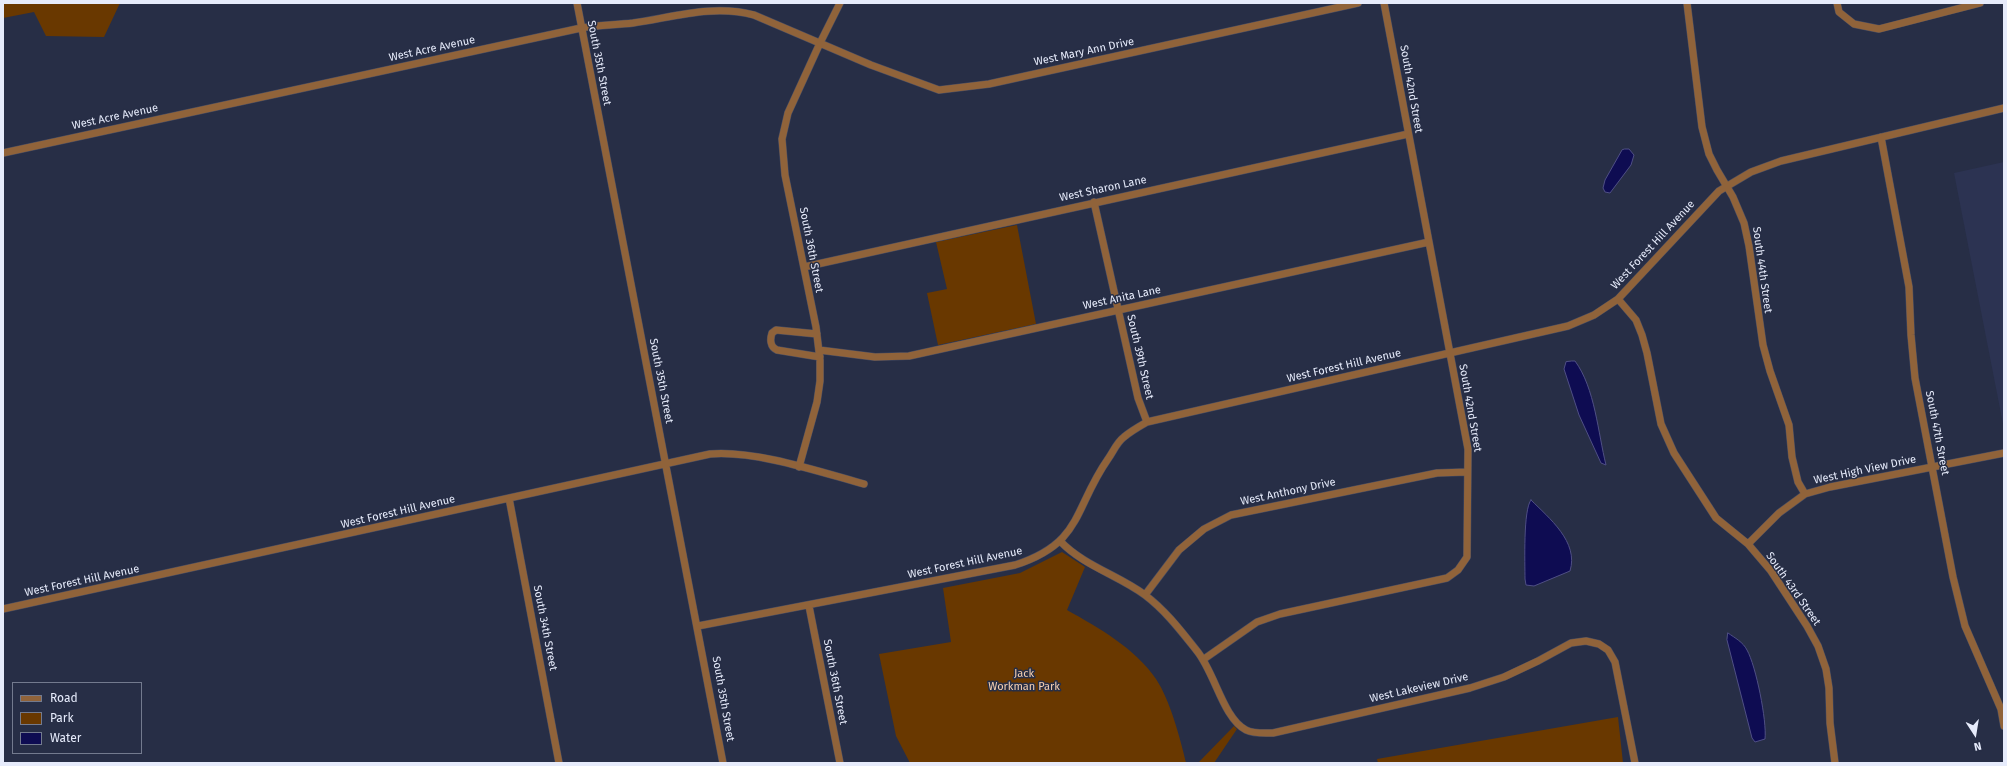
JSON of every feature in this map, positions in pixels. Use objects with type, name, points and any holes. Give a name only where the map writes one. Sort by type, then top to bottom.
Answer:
[{"type":"street","name":"South 35th Street","points":[[577,3],[665,463],[698,626],[723,763]]},
{"type":"street","points":[[820,43],[840,3]]},
{"type":"street","name":"West Mary Ann Drive","points":[[820,43],[897,75],[939,90],[989,84],[1358,3]]},
{"type":"street","name":"South 42nd Street","points":[[1204,658],[1257,622],[1280,614],[1447,578],[1458,570],[1467,557],[1468,449],[1384,3]]},
{"type":"street","name":"South 44th Street","points":[[1687,3],[1702,127],[1709,154],[1726,187],[1733,197],[1744,223],[1750,246],[1762,345],[1789,425],[1792,457],[1798,482],[1805,494]]},
{"type":"street","points":[[1837,3],[1838,12],[1854,24],[1878,29],[1980,3]]},
{"type":"street","name":"West Acre Avenue","points":[[3,153],[581,28],[633,23],[713,10],[728,6],[754,15],[820,43]]},
{"type":"street","name":"South 36th Street","points":[[799,467],[817,402],[820,381],[820,353],[785,175],[782,139],[788,113],[820,43]]},
{"type":"street","name":"West Forest Hill Avenue","points":[[698,626],[809,606],[1015,565],[1036,558],[1060,541],[1080,515],[1101,468],[1123,437],[1147,422],[1568,326],[1594,315],[1618,299],[1691,219],[1720,191],[1751,172],[1781,161],[2004,108]]},
{"type":"street","name":"West Sharon Lane","points":[[804,267],[1408,134]]},
{"type":"street","name":"South 47th Street","points":[[1881,137],[1909,287],[1912,358],[1953,577],[1965,626],[2001,709],[2004,726]]},
{"type":"street","name":"South 39th Street","points":[[1094,202],[1138,398],[1147,422]]},
{"type":"street","name":"West Anita Lane","points":[[817,334],[776,330],[772,333],[771,340],[773,347],[777,350],[897,358],[1429,242]]},
{"type":"street","name":"South 43rd Street","points":[[1618,299],[1636,320],[1642,335],[1661,424],[1674,453],[1716,518],[1748,544],[1771,572],[1807,626],[1818,646],[1826,669],[1829,688],[1830,723],[1836,763]]},
{"type":"street","name":"West Forest Hill Avenue","points":[[3,609],[407,522],[665,463],[720,453],[741,455],[799,467],[864,484]]},
{"type":"street","name":"West High View Drive","points":[[1748,544],[1779,513],[1805,494],[1830,486],[2004,453]]},
{"type":"street","name":"West Anthony Drive","points":[[1145,595],[1179,550],[1204,529],[1231,515],[1437,473],[1467,472]]},
{"type":"street","name":"South 34th Street","points":[[509,498],[559,763]]},
{"type":"street","points":[[1060,541],[1084,562],[1115,577],[1145,595],[1174,621],[1204,658]]},
{"type":"street","name":"South 36th Street","points":[[809,606],[840,763]]},
{"type":"street","name":"West Lakeview Drive","points":[[1204,658],[1231,716],[1247,731],[1257,733],[1273,732],[1304,726],[1470,688],[1504,677],[1571,643],[1586,641],[1600,644],[1608,650],[1615,662],[1635,763]]},
{"type":"shaded area","points":[[2004,162],[2004,429],[1954,173]]},
{"type":"green space","points":[[3,3],[120,3],[104,37],[46,36],[34,12],[3,18]]},
{"type":"green space","points":[[1017,225],[1036,324],[938,345],[927,293],[947,289],[936,242]]},
{"type":"green space","name":"Jack Workman Park","points":[[1062,552],[1085,567],[1067,610],[1127,648],[1138,658],[1156,679],[1170,708],[1178,731],[1186,763],[910,763],[896,736],[879,654],[951,642],[943,588],[1020,573]]},
{"type":"green space","points":[[1618,717],[1623,763],[1378,763],[1377,759]]},
{"type":"green space","points":[[1234,726],[1237,729],[1214,763],[1198,763]]},
{"type":"water","points":[[1629,149],[1634,155],[1631,165],[1610,193],[1605,192],[1603,188],[1605,180],[1622,150]]},
{"type":"water","points":[[1575,361],[1587,384],[1595,411],[1606,465],[1601,463],[1579,415],[1564,369],[1566,362]]},
{"type":"water","points":[[1531,500],[1561,531],[1570,550],[1572,560],[1570,571],[1534,586],[1526,585],[1525,579],[1526,525],[1528,505]]},
{"type":"water","points":[[1728,633],[1739,640],[1745,647],[1754,668],[1757,680],[1763,707],[1765,739],[1755,742],[1752,738],[1727,640]]}]
